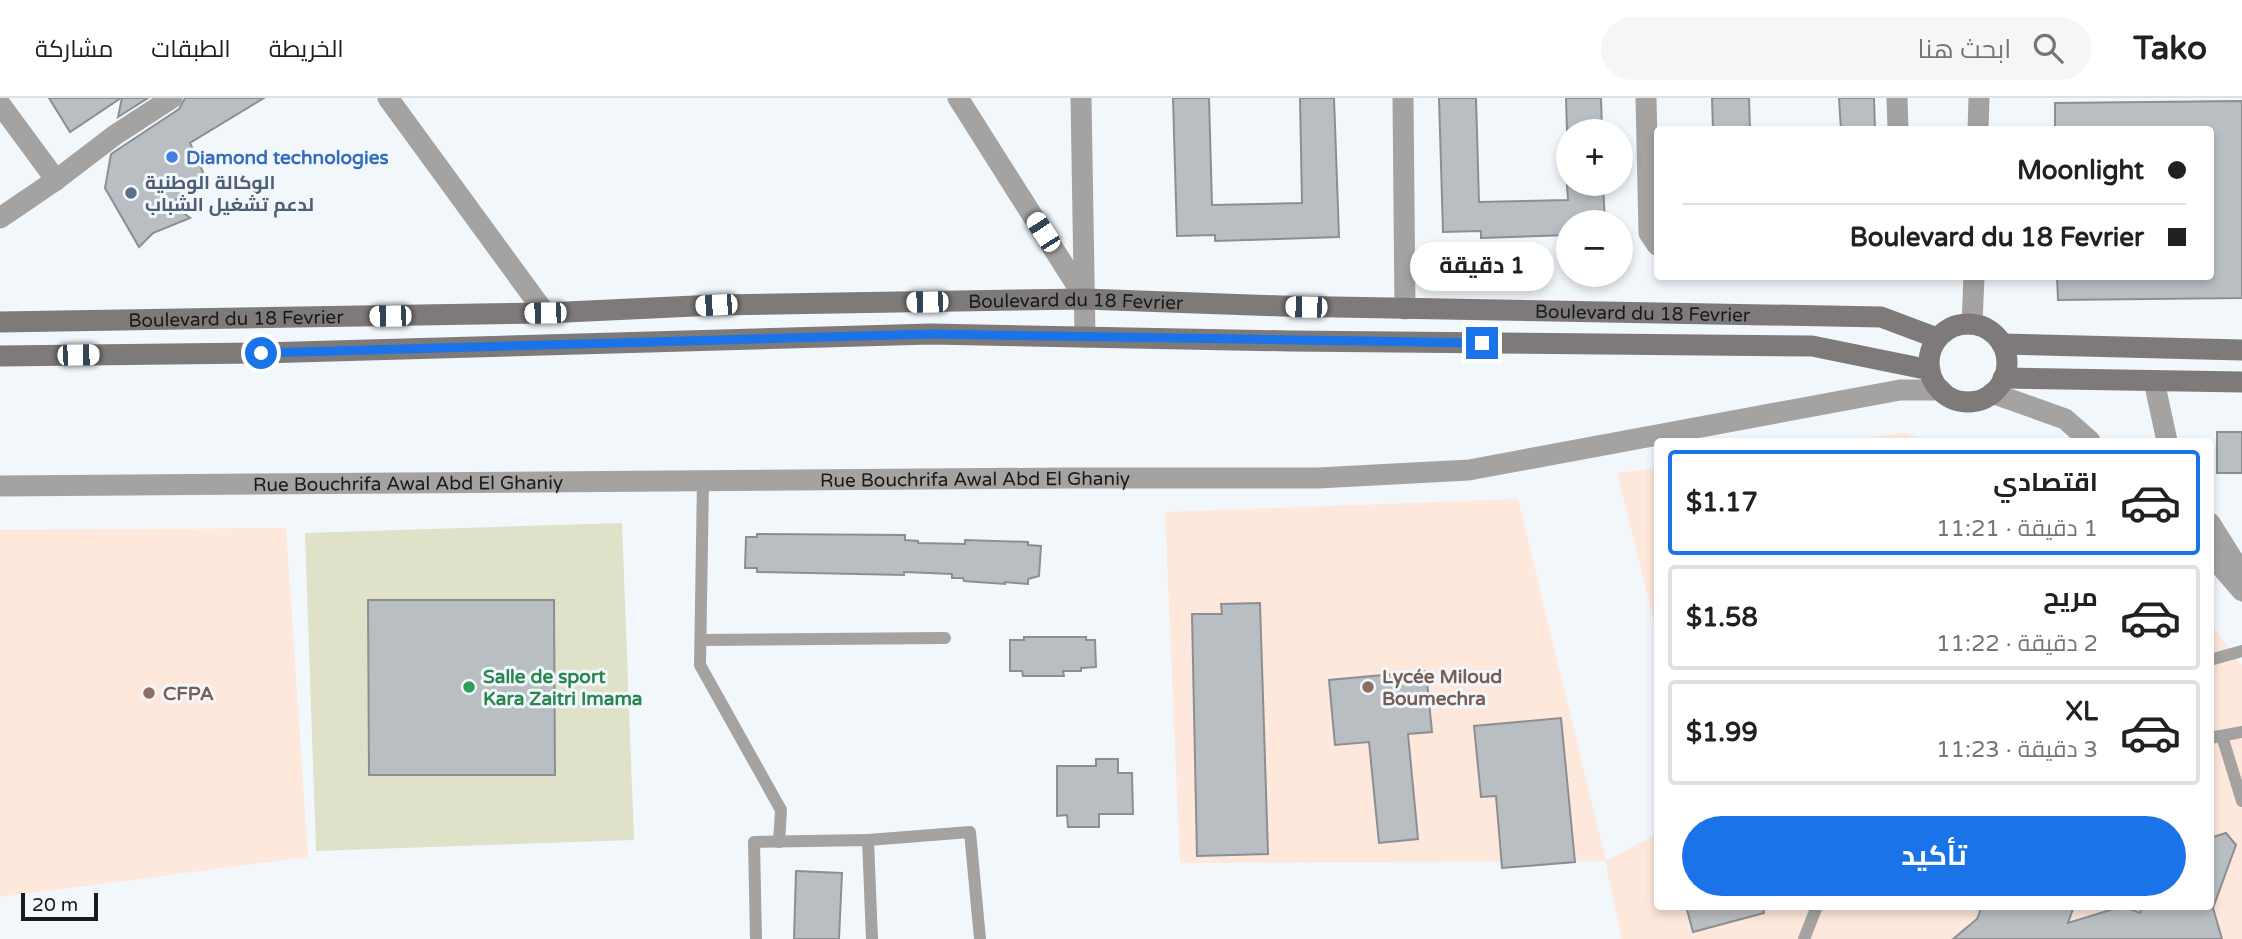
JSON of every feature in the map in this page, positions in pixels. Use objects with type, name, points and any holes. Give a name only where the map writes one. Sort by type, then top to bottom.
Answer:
[{"type":"main road","name":"Boulevard du 18 Fevrier","points":[[0,322],[545,313],[716,305],[1085,299],[1405,309],[1881,317],[1937,338]]},
{"type":"main road","points":[[1998,386],[2006,355],[1995,334],[1972,324],[1959,325],[1937,338],[1932,348],[1930,370],[1934,381],[1950,397],[1972,401],[1998,386],[2154,381],[2242,382]]},
{"type":"main road","name":"Boulevard du 18 Fevrier","points":[[0,356],[261,353],[931,334],[1290,341],[1812,346],[1930,370]]},
{"type":"main road","points":[[2002,344],[2242,350]]},
{"type":"street","points":[[0,218],[115,135],[172,98]]},
{"type":"street","points":[[388,98],[545,313]]},
{"type":"street","points":[[958,98],[1085,299]]},
{"type":"street","points":[[1081,98],[1085,337]]},
{"type":"street","points":[[1403,98],[1405,309]]},
{"type":"street","points":[[1646,98],[1649,233],[1654,240]]},
{"type":"street","points":[[1897,98],[1898,126]]},
{"type":"street","points":[[1978,126],[1979,98]]},
{"type":"street","points":[[0,104],[56,180]]},
{"type":"street","points":[[1972,324],[1974,280]]},
{"type":"street","points":[[2154,381],[2166,438]]},
{"type":"street","points":[[1998,386],[2065,419],[2087,438]]},
{"type":"street","name":"Rue Bouchrifa Awal Abd El Ghaniy","points":[[0,486],[1318,478],[1469,470],[1900,390],[1941,390]]},
{"type":"street","points":[[2214,529],[2242,574]]},
{"type":"street","points":[[2214,559],[2242,591]]},
{"type":"lane","points":[[703,481],[700,665],[781,810],[779,842]]},
{"type":"lane","points":[[701,640],[945,638]]},
{"type":"lane","points":[[2214,659],[2242,651]]},
{"type":"lane","points":[[2242,732],[2216,737],[2242,801]]},
{"type":"lane","points":[[756,939],[754,842],[868,840],[970,832],[979,939]]},
{"type":"lane","points":[[868,840],[872,939]]},
{"type":"lane","points":[[1804,939],[1816,910]]},
{"type":"shaded area","points":[[1904,433],[1919,438],[1868,438]]},
{"type":"shaded area","points":[[1654,468],[1654,621],[1617,473]]},
{"type":"shaded area","name":"Lycée Miloud Boumechra","points":[[1518,499],[1606,861],[1654,836],[1654,910],[2214,910],[2214,628],[2242,665],[2242,939],[1622,939],[1605,861],[1180,863],[1165,512]]},
{"type":"shaded area","name":"CFPA","points":[[286,528],[308,857],[0,897],[0,530]]},
{"type":"green space","name":"Salle de sport Kara Zaitri Imama","points":[[622,523],[634,840],[316,851],[305,533]]},
{"type":"building","points":[[49,98],[121,98],[70,132]]},
{"type":"building","points":[[122,98],[148,98],[118,117]]},
{"type":"building","points":[[185,98],[264,98],[190,143],[203,172],[172,204],[190,218],[153,233],[139,247],[105,188],[111,154],[179,109]]},
{"type":"building","points":[[1173,98],[1209,98],[1212,205],[1302,203],[1300,98],[1334,98],[1339,237],[1215,241],[1215,235],[1177,236]]},
{"type":"building","points":[[1439,98],[1476,98],[1479,202],[1568,200],[1568,196],[1604,196],[1604,210],[1556,210],[1556,235],[1481,238],[1481,231],[1443,232]]},
{"type":"building","points":[[1566,98],[1601,98],[1602,119],[1567,119]]},
{"type":"building","points":[[1712,98],[1749,98],[1750,126],[1713,126]]},
{"type":"building","points":[[1839,98],[1874,98],[1875,126],[1841,126]]},
{"type":"building","points":[[2242,101],[2242,298],[2058,300],[2057,280],[2214,280],[2214,126],[2055,126],[2055,103]]},
{"type":"building","points":[[2217,432],[2242,432],[2242,473],[2217,473]]},
{"type":"building","points":[[757,534],[905,535],[905,540],[918,543],[965,544],[965,540],[1028,542],[1028,545],[1041,546],[1039,576],[1028,579],[1028,584],[1005,584],[964,581],[963,578],[952,578],[952,574],[757,572],[757,568],[745,568],[746,537],[757,537]]},
{"type":"building","points":[[368,600],[554,600],[555,775],[369,775]]},
{"type":"building","points":[[1260,603],[1268,854],[1197,856],[1192,614],[1222,614],[1221,604]]},
{"type":"building","points":[[1024,637],[1086,637],[1086,640],[1095,640],[1096,667],[1081,668],[1081,671],[1063,671],[1064,676],[1023,676],[1022,671],[1010,671],[1010,640],[1024,640]]},
{"type":"building","points":[[1426,671],[1432,732],[1408,734],[1418,839],[1379,843],[1369,742],[1335,745],[1329,680]]},
{"type":"building","points":[[1561,718],[1575,862],[1502,868],[1496,796],[1481,797],[1474,726]]},
{"type":"building","points":[[1096,759],[1118,759],[1118,773],[1132,773],[1133,814],[1099,814],[1099,827],[1068,827],[1067,815],[1057,816],[1057,766],[1096,766]]},
{"type":"building","points":[[2226,833],[2236,845],[2214,905],[2214,837]]},
{"type":"building","points":[[796,871],[842,873],[839,939],[794,939]]},
{"type":"building","points":[[1687,910],[1764,910],[1764,913],[1693,932]]},
{"type":"building","points":[[1980,910],[2073,910],[2068,923],[2110,910],[2133,910],[2140,913],[2141,910],[2214,910],[2222,939],[1953,939],[1977,919]]},
{"type":"place","name":"Diamond technologies","points":[[172,157]]},
{"type":"place","name":"الوكالة الوطنية لدعم تشغيل الشباب","points":[[131,193]]},
{"type":"place","name":"Salle de sport Kara Zaitri Imama","points":[[469,687]]},
{"type":"place","name":"Lycée Miloud Boumechra","points":[[1368,687]]},
{"type":"place","name":"CFPA","points":[[149,693]]},
{"type":"route","points":[[261,353],[931,334],[1482,343]]}]
